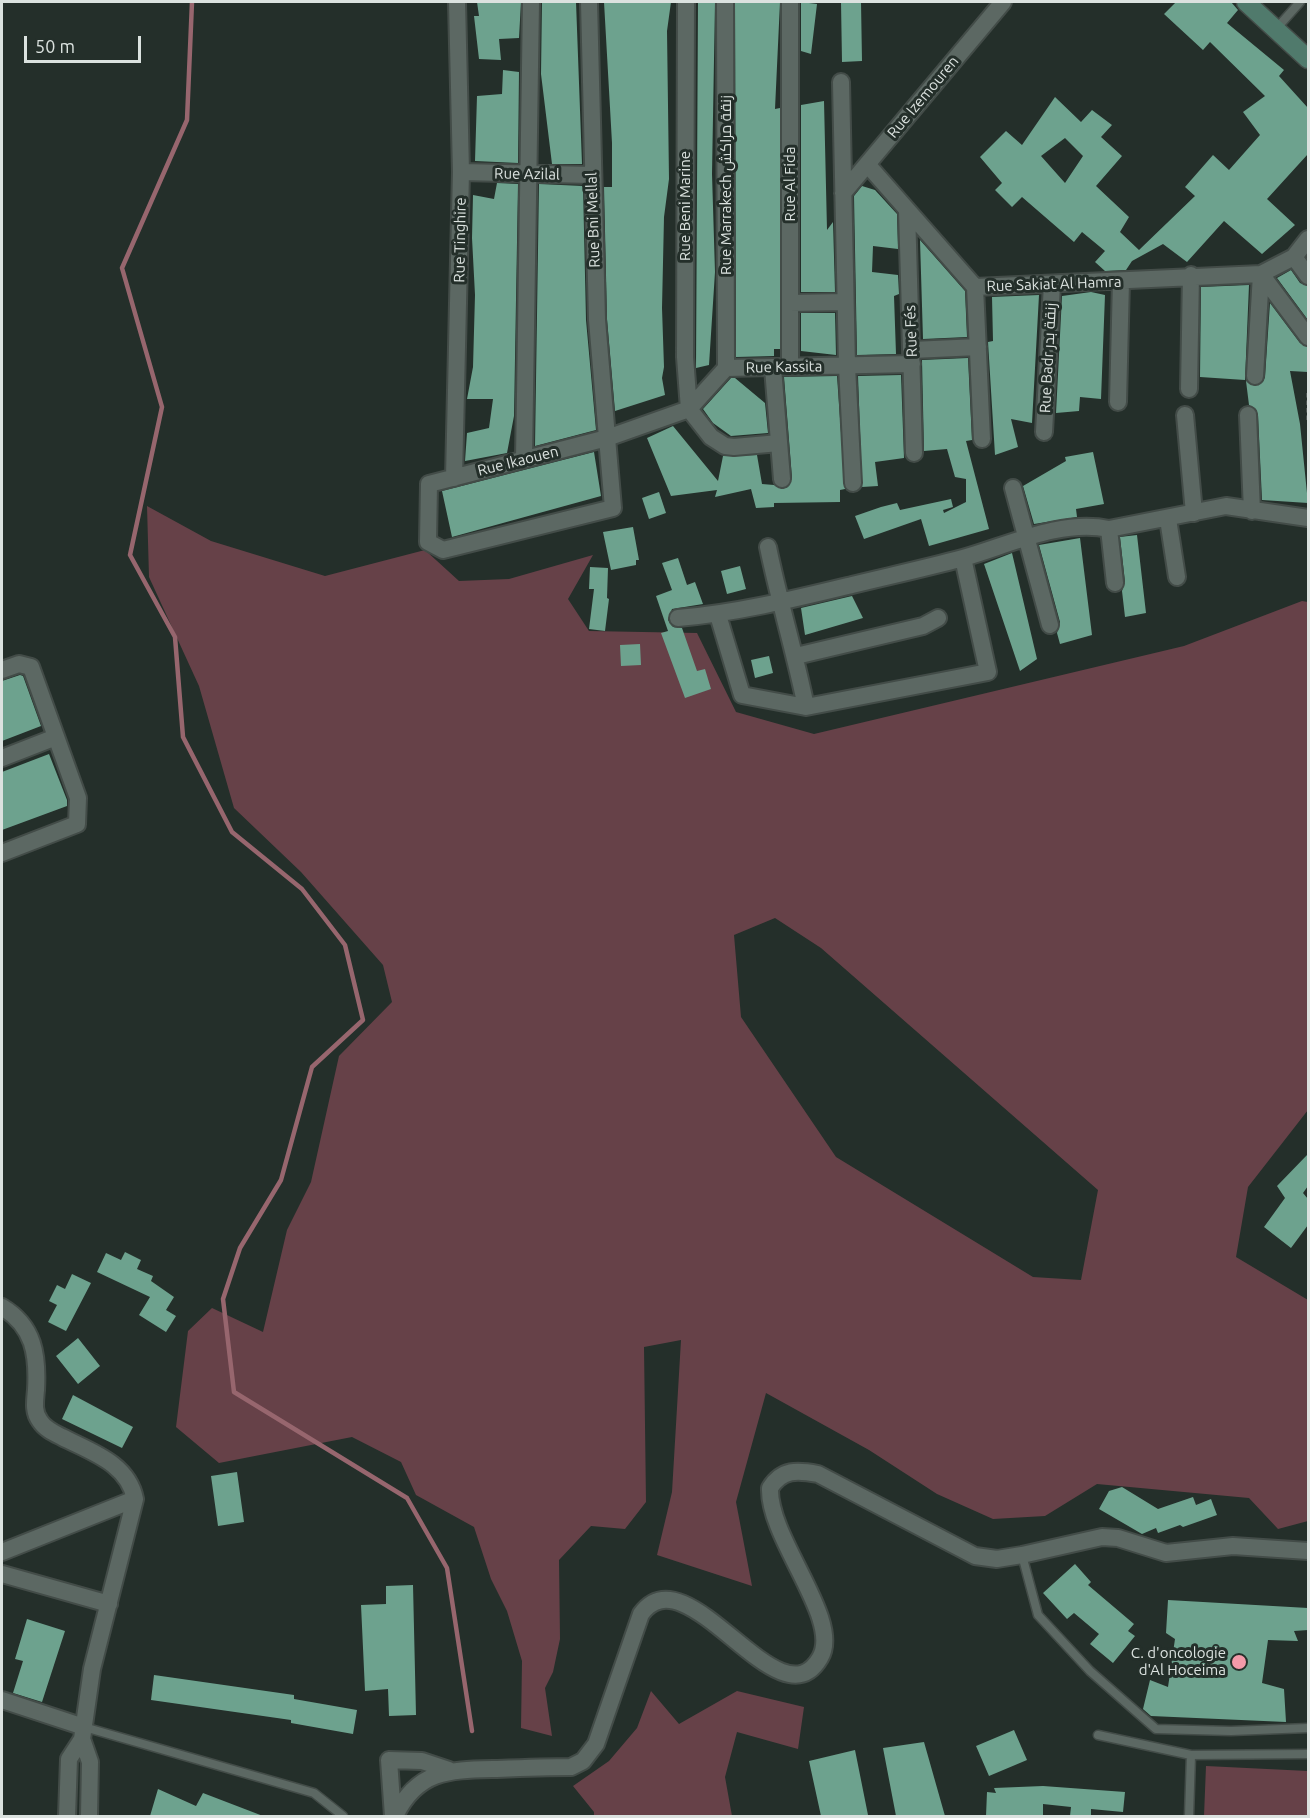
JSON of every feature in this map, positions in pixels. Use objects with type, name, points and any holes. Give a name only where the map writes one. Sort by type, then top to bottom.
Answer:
[{"type":"street","name":"Rue Tinghire","points":[[454,478],[461,172],[457,2]]},
{"type":"street","points":[[525,459],[531,2]]},
{"type":"street","name":"Rue Bni Mellal","points":[[429,484],[428,542],[443,550],[613,508],[597,320],[592,175],[590,2]]},
{"type":"street","name":"Rue Beni Marine","points":[[686,2],[685,357],[689,409]]},
{"type":"street","name":"Rue Marrakech زنقة مراكش","points":[[725,2],[726,368]]},
{"type":"street","name":"Rue Al Fida","points":[[790,2],[790,368]]},
{"type":"street","name":"Rue Izemouren","points":[[843,193],[1003,2]]},
{"type":"street","points":[[1246,2],[1308,43]]},
{"type":"street","points":[[1264,2],[1308,59]]},
{"type":"street","points":[[841,82],[845,302],[853,483]]},
{"type":"street","name":"Rue Sakiat Al Hamra","points":[[867,164],[975,287],[1122,281],[1191,275],[1261,274]]},
{"type":"street","name":"Rue Azilal","points":[[461,172],[592,175]]},
{"type":"street","name":"Rue Fés","points":[[907,210],[914,453]]},
{"type":"street","points":[[1261,274],[1294,257],[1308,239]]},
{"type":"street","points":[[1294,257],[1308,276]]},
{"type":"street","points":[[1261,274],[1308,337]]},
{"type":"street","points":[[1255,376],[1261,274]]},
{"type":"street","points":[[1189,389],[1191,275]]},
{"type":"street","points":[[1118,402],[1122,281]]},
{"type":"street","name":"Rue Badr زنقة بدر","points":[[1044,432],[1052,284]]},
{"type":"street","points":[[975,287],[982,439]]},
{"type":"street","points":[[790,303],[845,302]]},
{"type":"street","name":"Rue Kassita","points":[[607,438],[689,409],[726,368],[847,366],[978,347]]},
{"type":"street","points":[[772,368],[782,479]]},
{"type":"street","points":[[689,409],[711,437],[725,447],[779,443]]},
{"type":"street","points":[[1185,415],[1194,513]]},
{"type":"street","points":[[1248,415],[1252,511]]},
{"type":"street","name":"Rue Ikaouen","points":[[429,484],[607,438]]},
{"type":"street","points":[[1013,488],[1050,625]]},
{"type":"street","points":[[678,618],[718,615],[779,603],[963,558],[1028,538],[1076,528],[1094,526],[1109,529],[1226,506],[1308,518]]},
{"type":"street","points":[[1168,519],[1177,577]]},
{"type":"street","points":[[1109,529],[1115,583]]},
{"type":"street","points":[[768,548],[779,603],[796,656],[806,707]]},
{"type":"street","points":[[718,615],[742,696],[806,707],[988,672],[963,558]]},
{"type":"street","points":[[796,656],[923,626],[938,618]]},
{"type":"street","points":[[2,670],[19,664],[31,667],[78,798],[77,824],[2,853]]},
{"type":"street","points":[[2,758],[56,737]]},
{"type":"street","points":[[2,1307],[24,1327],[34,1345],[37,1366],[35,1407],[40,1422],[51,1432],[117,1467],[129,1481],[135,1499],[134,1512],[92,1670],[83,1733],[69,1759],[67,1816]]},
{"type":"street","points":[[394,1816],[389,1760],[422,1761],[449,1770],[571,1767],[583,1761],[596,1744],[641,1614],[655,1601],[672,1599],[694,1609],[767,1665],[783,1673],[797,1674],[819,1661],[824,1651],[824,1626],[777,1530],[769,1503],[770,1488],[785,1473],[796,1470],[818,1474],[975,1556],[997,1559],[1102,1537],[1118,1538],[1166,1553],[1233,1546],[1308,1551]]},
{"type":"street","points":[[2,1552],[135,1499]]},
{"type":"street","points":[[2,1574],[109,1604]]},
{"type":"street","points":[[2,1701],[83,1733]]},
{"type":"street","points":[[83,1733],[90,1762],[89,1816]]},
{"type":"street","points":[[394,1816],[409,1793],[420,1783],[449,1770]]},
{"type":"lane","points":[[1280,25],[1300,2]]},
{"type":"lane","points":[[1022,1555],[1038,1615],[1090,1671],[1156,1729],[1231,1731],[1308,1728]]},
{"type":"lane","points":[[83,1733],[314,1793],[343,1816]]},
{"type":"lane","points":[[1098,1735],[1191,1755],[1308,1754]]},
{"type":"lane","points":[[1189,1816],[1191,1755]]},
{"type":"path","points":[[1308,393],[1308,420]]},
{"type":"shaded area","points":[[147,506],[211,541],[325,576],[425,550],[459,581],[509,579],[593,555],[568,599],[589,631],[697,633],[736,712],[814,734],[1184,646],[1302,601],[1308,602],[1308,1110],[1248,1187],[1236,1257],[1308,1300],[1308,1521],[1278,1529],[1249,1498],[1097,1484],[1045,1516],[993,1519],[937,1494],[869,1450],[766,1393],[736,1502],[752,1586],[657,1555],[672,1492],[681,1340],[644,1347],[646,1502],[625,1529],[591,1526],[559,1560],[560,1639],[553,1672],[545,1688],[552,1736],[521,1728],[522,1661],[507,1611],[491,1579],[474,1527],[416,1495],[401,1462],[352,1437],[219,1463],[176,1427],[188,1331],[212,1308],[263,1332],[287,1230],[311,1182],[339,1056],[392,1002],[383,965],[301,872],[234,808],[199,686],[149,577]],"holes":[[[775,918],[821,948],[1098,1190],[1081,1280],[1033,1277],[836,1157],[741,1017],[734,935]]]},
{"type":"shaded area","points":[[651,1691],[679,1724],[737,1691],[804,1707],[798,1749],[737,1732],[725,1777],[732,1816],[594,1816],[594,1812],[573,1786],[609,1761],[637,1728]]},
{"type":"shaded area","points":[[1206,1766],[1308,1771],[1308,1816],[1204,1816]]},
{"type":"building","points":[[477,2],[521,2],[519,38],[499,39],[501,60],[479,59],[474,16],[479,16]]},
{"type":"building","points":[[542,2],[576,2],[582,164],[552,164],[541,74]]},
{"type":"building","points":[[604,2],[671,2],[667,31],[669,179],[664,217],[662,308],[664,367],[662,378],[665,395],[615,411],[607,319],[604,187],[612,187],[612,143]]},
{"type":"building","points":[[698,2],[715,2],[712,174],[715,272],[709,365],[696,368]]},
{"type":"building","points":[[735,2],[780,2],[775,109],[780,108],[780,349],[774,349],[774,356],[736,357]]},
{"type":"building","points":[[801,2],[817,4],[811,54],[801,51]]},
{"type":"building","points":[[841,2],[861,2],[862,61],[842,62]]},
{"type":"building","points":[[1176,2],[1231,2],[1238,10],[1227,23],[1284,70],[1279,76],[1308,108],[1308,154],[1267,199],[1295,225],[1262,254],[1224,221],[1187,262],[1163,244],[1132,261],[1126,270],[1105,271],[1095,262],[1105,251],[1082,232],[1074,242],[1022,197],[1012,207],[995,190],[1002,183],[980,157],[1006,131],[1022,145],[1055,97],[1081,122],[1092,110],[1112,125],[1101,137],[1122,156],[1096,186],[1129,217],[1120,232],[1139,250],[1195,196],[1185,187],[1213,155],[1229,170],[1260,135],[1243,112],[1265,96],[1210,42],[1203,50],[1164,14]],"holes":[[[1065,138],[1083,156],[1065,183],[1041,156]]]},
{"type":"building","points":[[503,70],[519,72],[518,163],[475,161],[477,96],[502,94]]},
{"type":"building","points":[[824,101],[827,230],[833,222],[835,292],[801,292],[801,105]]},
{"type":"building","points":[[497,183],[518,184],[514,416],[507,453],[465,461],[467,433],[489,428],[493,399],[467,399],[473,367],[475,295],[472,238],[473,195],[494,199]]},
{"type":"building","points":[[539,184],[583,186],[586,320],[596,430],[535,446]]},
{"type":"building","points":[[862,186],[875,190],[897,214],[898,249],[873,246],[872,272],[898,275],[899,294],[894,296],[896,354],[857,355],[854,196]]},
{"type":"building","points":[[920,240],[965,291],[967,337],[923,339]]},
{"type":"building","points":[[1291,270],[1300,283],[1308,286],[1308,320],[1277,278]]},
{"type":"building","points":[[1249,285],[1245,380],[1200,377],[1201,287]]},
{"type":"building","points":[[1091,292],[1105,295],[1101,399],[1080,397],[1079,411],[1056,413],[1062,296]]},
{"type":"building","points":[[1039,295],[1032,423],[1011,419],[1018,447],[995,455],[988,342],[993,341],[992,297]]},
{"type":"building","points":[[1270,303],[1300,343],[1308,347],[1308,372],[1290,371],[1300,424],[1308,503],[1262,500],[1258,415],[1256,409],[1249,405],[1246,381],[1255,386],[1263,382],[1265,377]]},
{"type":"building","points":[[801,313],[835,313],[836,355],[801,351]]},
{"type":"building","points":[[968,358],[972,440],[966,441],[989,529],[929,546],[921,519],[864,539],[855,516],[897,503],[900,510],[951,499],[953,507],[943,510],[944,513],[966,502],[966,479],[955,477],[947,449],[924,451],[922,360]]},
{"type":"building","points":[[901,375],[904,458],[875,462],[878,486],[862,487],[858,376]]},
{"type":"building","points":[[837,376],[845,489],[840,490],[840,502],[774,503],[774,507],[756,508],[751,489],[715,497],[717,490],[671,496],[647,438],[673,426],[718,481],[723,456],[757,455],[762,484],[774,485],[782,489],[788,487],[792,478],[784,377]]},
{"type":"building","points":[[731,378],[735,378],[765,403],[768,433],[731,436],[713,423],[703,409]]},
{"type":"building","points":[[594,452],[601,496],[452,537],[442,491]]},
{"type":"building","points":[[1093,452],[1104,504],[1076,509],[1077,517],[1034,524],[1023,486],[1066,461],[1065,457]]},
{"type":"building","points":[[659,492],[666,513],[649,519],[642,498]]},
{"type":"building","points":[[633,527],[639,560],[636,560],[636,565],[611,570],[603,532]]},
{"type":"building","points":[[1137,535],[1146,613],[1125,617],[1122,591],[1125,582],[1120,537]]},
{"type":"building","points":[[1080,538],[1092,635],[1060,644],[1057,633],[1060,622],[1039,545]]},
{"type":"building","points":[[1012,553],[1037,659],[1020,671],[984,564]]},
{"type":"building","points":[[678,558],[687,585],[695,582],[703,604],[672,609],[668,620],[673,627],[682,628],[697,671],[705,669],[711,689],[685,698],[661,633],[668,631],[656,596],[672,590],[662,563]]},
{"type":"building","points":[[740,566],[746,589],[727,594],[721,571]]},
{"type":"building","points":[[590,567],[608,568],[607,598],[609,599],[605,631],[589,629],[594,589],[589,589]]},
{"type":"building","points":[[852,596],[863,618],[805,635],[801,608]]},
{"type":"building","points":[[640,644],[641,665],[621,666],[620,645]]},
{"type":"building","points":[[769,656],[773,673],[755,678],[751,660]]},
{"type":"building","points":[[23,676],[41,726],[2,741],[2,681]]},
{"type":"building","points":[[49,754],[67,800],[67,806],[2,830],[2,772]]},
{"type":"building","points":[[1308,1154],[1308,1186],[1303,1193],[1308,1199],[1308,1225],[1291,1248],[1264,1227],[1285,1198],[1277,1186]]},
{"type":"building","points":[[125,1252],[141,1260],[137,1269],[153,1276],[151,1281],[174,1297],[166,1310],[176,1316],[166,1332],[139,1315],[150,1297],[97,1272],[106,1253],[121,1260]]},
{"type":"building","points":[[72,1274],[91,1283],[66,1331],[48,1322],[57,1305],[49,1301],[57,1285],[65,1289]]},
{"type":"building","points":[[78,1338],[100,1366],[78,1384],[56,1356]]},
{"type":"building","points":[[73,1395],[133,1427],[122,1448],[62,1419]]},
{"type":"building","points":[[237,1472],[244,1522],[218,1526],[211,1476]]},
{"type":"building","points":[[1122,1487],[1158,1509],[1193,1497],[1196,1505],[1211,1499],[1217,1515],[1183,1527],[1180,1525],[1158,1533],[1156,1528],[1142,1534],[1099,1509],[1109,1491]]},
{"type":"building","points":[[1075,1564],[1091,1582],[1088,1585],[1134,1624],[1128,1631],[1135,1636],[1113,1663],[1090,1644],[1099,1634],[1074,1613],[1067,1619],[1043,1593]]},
{"type":"building","points":[[413,1585],[416,1715],[389,1716],[388,1689],[365,1691],[361,1605],[386,1604],[386,1586]]},
{"type":"building","points":[[1168,1600],[1308,1608],[1308,1630],[1294,1631],[1298,1641],[1268,1640],[1262,1683],[1284,1689],[1286,1722],[1151,1716],[1143,1709],[1150,1680],[1168,1687],[1175,1639],[1166,1633]]},
{"type":"building","points":[[27,1619],[65,1631],[42,1702],[13,1693],[23,1661],[15,1659]]},
{"type":"building","points":[[154,1675],[294,1695],[294,1699],[357,1710],[353,1734],[291,1723],[291,1720],[151,1700]]},
{"type":"building","points":[[1014,1730],[1027,1760],[989,1776],[976,1746]]},
{"type":"building","points":[[924,1742],[945,1816],[896,1816],[883,1748]]},
{"type":"building","points":[[855,1750],[868,1815],[821,1816],[809,1761]]},
{"type":"building","points":[[1043,1786],[1125,1792],[1123,1812],[1091,1809],[1091,1816],[1070,1816],[1071,1807],[1043,1804],[1043,1816],[986,1816],[987,1792],[996,1793],[994,1788]]},
{"type":"building","points":[[158,1789],[196,1806],[203,1793],[263,1816],[150,1816]]},
{"type":"waterway","points":[[192,2],[187,120],[122,268],[162,407],[130,555],[175,637],[183,737],[232,832],[302,889],[345,945],[363,1020],[312,1067],[281,1180],[240,1248],[223,1299],[234,1392],[407,1498],[447,1568],[472,1731]]},
{"type":"place","name":"C. d'oncologie d'Al Hoceima","points":[[1239,1662]]}]
